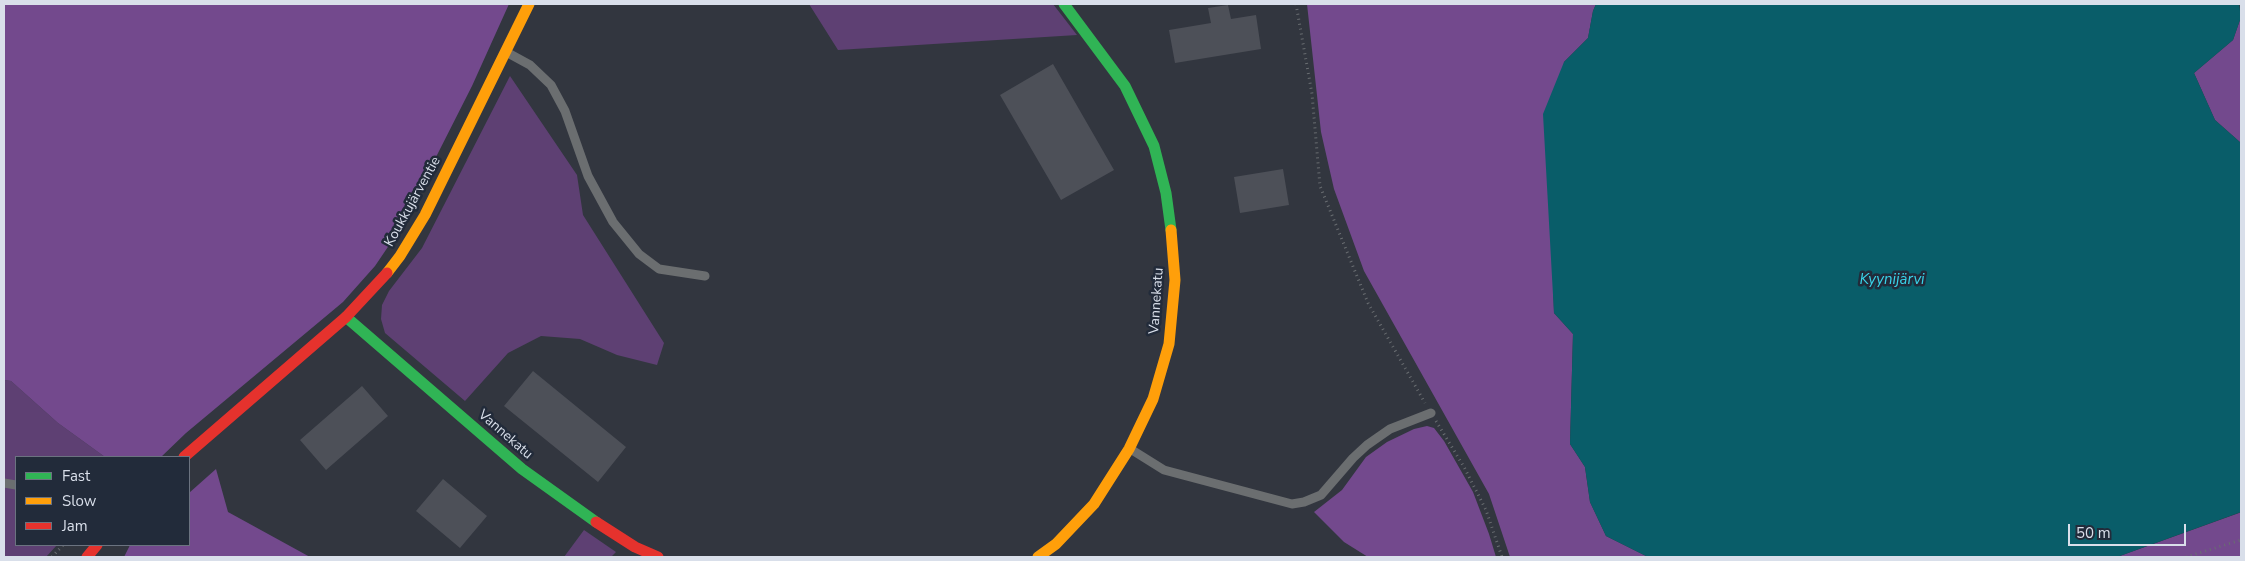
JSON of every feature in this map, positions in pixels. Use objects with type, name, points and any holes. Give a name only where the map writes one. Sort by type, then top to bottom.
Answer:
[{"type":"street","name":"Koukkujärventie","points":[[185,456],[346,318],[377,286],[400,256],[425,215],[529,4]]},
{"type":"street","name":"Vannekatu","points":[[1038,557],[1056,544],[1094,504],[1129,448],[1152,399],[1169,344],[1175,280],[1166,193],[1154,146],[1125,86],[1064,4]]},
{"type":"street","name":"Vannekatu","points":[[346,318],[522,469],[578,510],[635,547],[658,557]]},
{"type":"street","points":[[87,557],[96,546]]},
{"type":"lane","points":[[506,52],[530,65],[551,85],[565,111],[588,176],[614,222],[639,254],[659,269],[705,276]]},
{"type":"lane","points":[[1129,448],[1164,470],[1292,504],[1304,502],[1321,495],[1353,458],[1367,445],[1390,429],[1431,413]]},
{"type":"path","points":[[1296,4],[1312,94],[1320,186],[1368,303],[1464,468],[1486,510],[1502,557]]},
{"type":"path","points":[[2186,557],[2241,540]]},
{"type":"path","points":[[52,557],[62,546]]},
{"type":"shaded area","points":[[4,4],[509,4],[472,86],[398,232],[375,266],[343,302],[186,433],[162,456],[104,456],[58,423],[11,381],[4,380]]},
{"type":"shaded area","points":[[809,4],[1053,4],[1077,35],[838,50]]},
{"type":"shaded area","points":[[1307,4],[1596,4],[1588,38],[1564,62],[1552,247],[1554,313],[1573,334],[1570,444],[1585,467],[1590,502],[1606,536],[1648,557],[1510,557],[1489,494],[1364,271],[1334,189],[1321,132]]},
{"type":"shaded area","points":[[2241,17],[2241,143],[2215,120],[2194,73],[2233,40]]},
{"type":"shaded area","points":[[510,76],[577,175],[583,215],[664,343],[657,365],[617,355],[580,339],[541,336],[508,353],[465,401],[385,333],[381,319],[382,305],[389,291],[422,248]]},
{"type":"shaded area","points":[[4,380],[11,381],[58,423],[104,456],[15,456],[15,546],[56,546],[46,557],[4,557]]},
{"type":"shaded area","points":[[1427,426],[1434,428],[1444,441],[1473,492],[1496,557],[1368,557],[1344,542],[1314,512],[1342,490],[1366,457],[1387,442],[1414,429]]},
{"type":"shaded area","points":[[216,469],[228,512],[310,557],[124,557],[130,546],[190,546],[190,492]]},
{"type":"shaded area","points":[[2241,512],[2241,557],[2117,557],[2239,513]]},
{"type":"shaded area","points":[[584,530],[616,552],[611,557],[564,557]]},
{"type":"water","name":"Kyynijärvi","points":[[1596,4],[2239,4],[2241,17],[2233,40],[2194,73],[2215,120],[2241,143],[2241,512],[2117,557],[1648,557],[1606,536],[1590,502],[1585,467],[1570,444],[1573,334],[1554,313],[1543,114],[1564,62],[1588,38]]},
{"type":"building","points":[[1228,5],[1231,19],[1256,15],[1261,49],[1175,63],[1169,30],[1211,23],[1208,8]]},
{"type":"building","points":[[1053,64],[1114,170],[1061,200],[1000,95]]},
{"type":"building","points":[[1283,169],[1289,205],[1240,213],[1234,177]]},
{"type":"building","points":[[533,371],[626,447],[598,482],[504,406]]},
{"type":"building","points":[[362,386],[388,416],[326,470],[300,440]]},
{"type":"building","points":[[443,479],[487,516],[460,548],[416,511]]},
{"type":"traffic: fast","points":[[1064,4],[1125,86],[1154,146],[1166,193],[1171,230]]},
{"type":"traffic: fast","points":[[346,317],[522,469],[596,522]]},
{"type":"traffic: slow","points":[[387,273],[400,256],[425,215],[529,4]]},
{"type":"traffic: slow","points":[[1038,557],[1056,544],[1094,504],[1129,449],[1153,399],[1169,344],[1175,280],[1171,230]]},
{"type":"traffic: jam","points":[[185,456],[346,317],[387,273]]},
{"type":"traffic: jam","points":[[596,522],[635,547],[658,557]]},
{"type":"traffic: jam","points":[[87,557],[96,546]]}]
